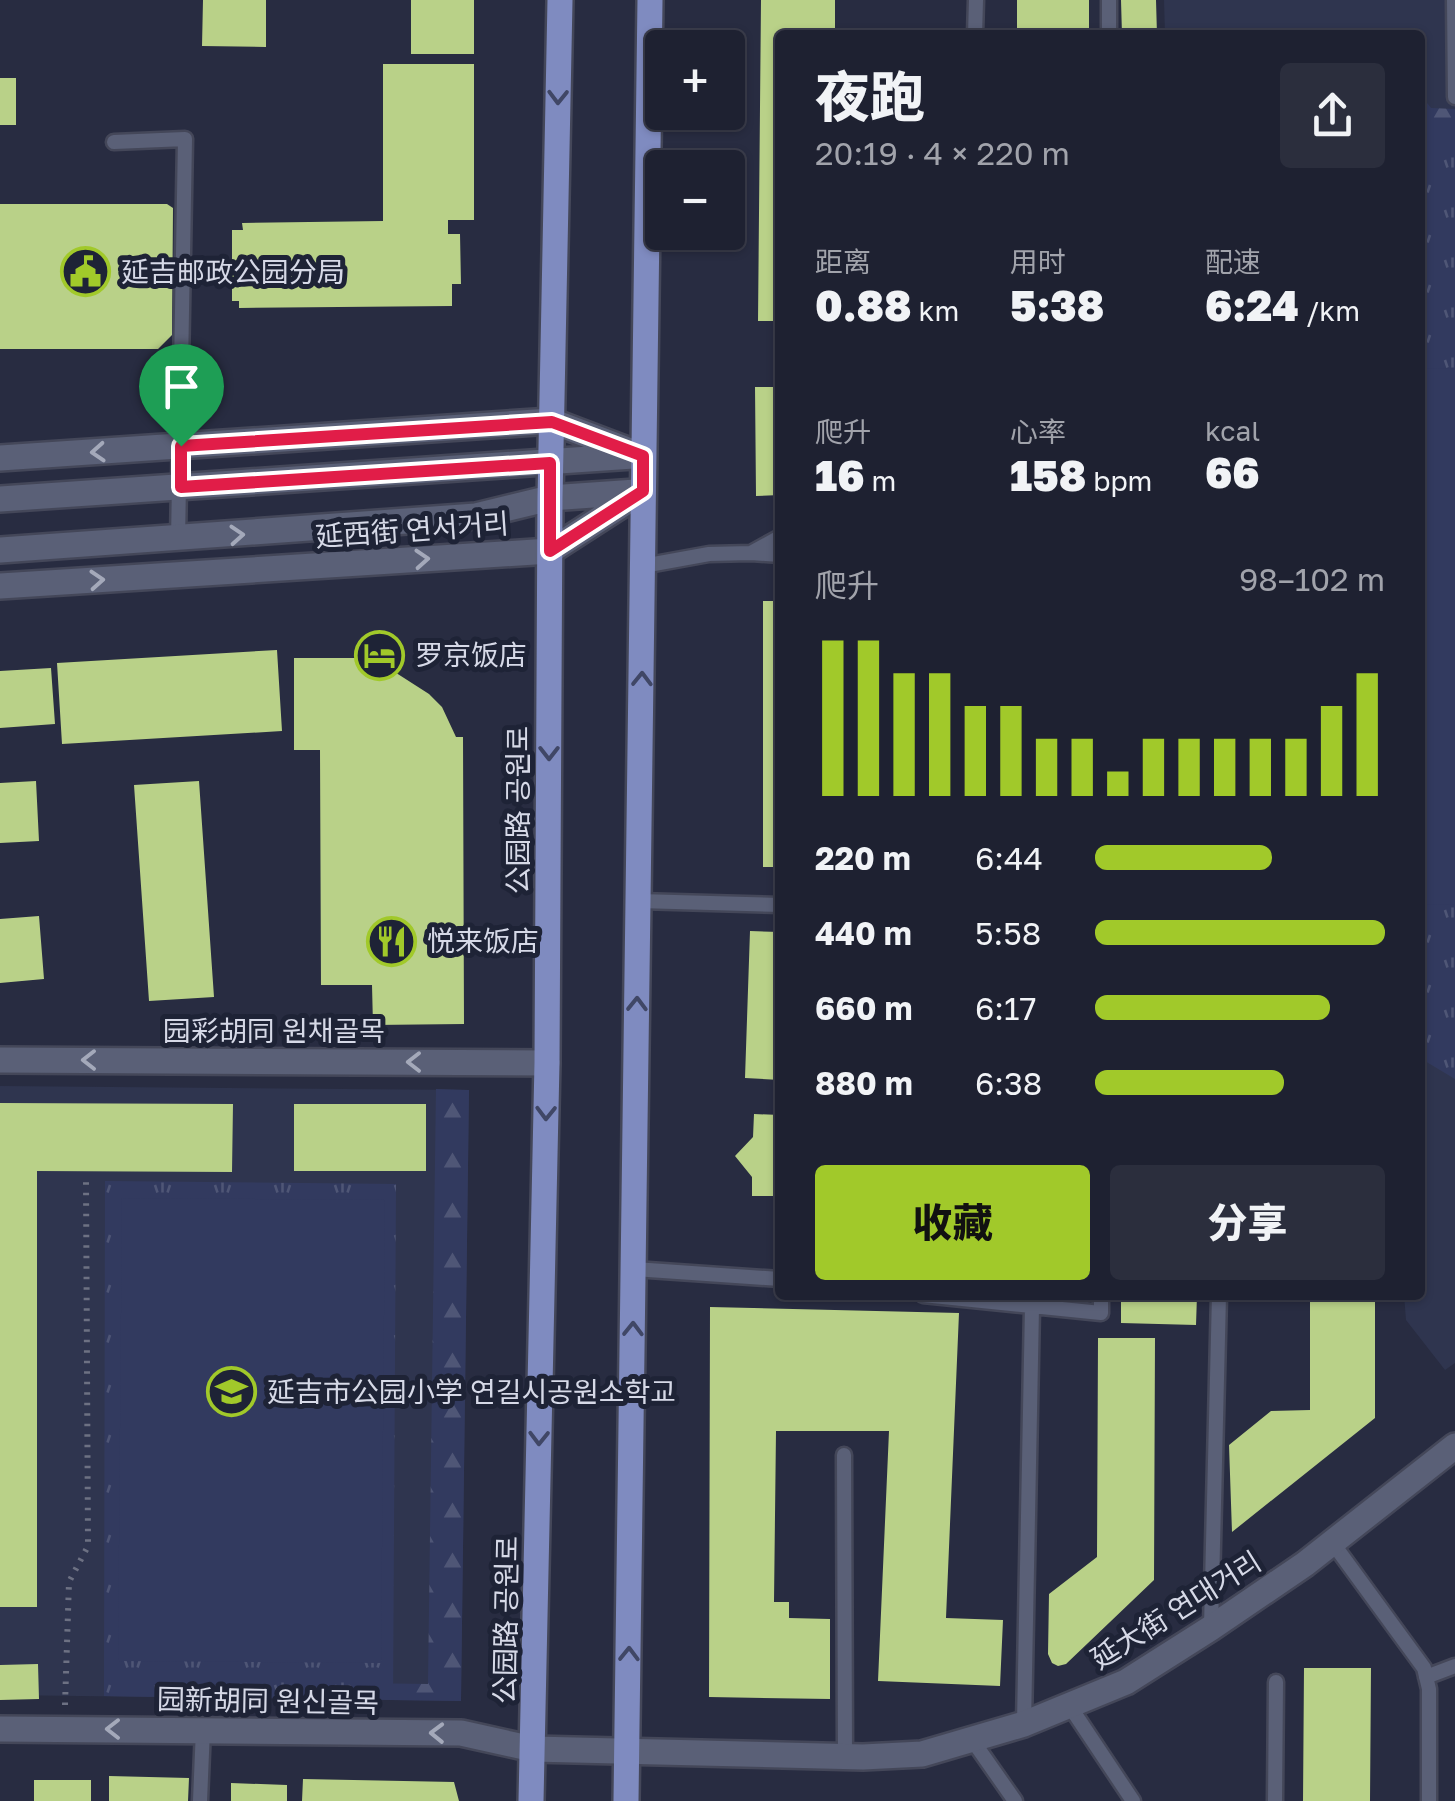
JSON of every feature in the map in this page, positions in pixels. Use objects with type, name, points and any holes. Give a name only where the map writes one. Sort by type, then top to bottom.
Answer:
[{"type":"main road","name":"公园路 공원로","points":[[531,1801],[547,1063],[550,463],[560,0]]},
{"type":"main road","points":[[626,1801],[650,0]]},
{"type":"street","points":[[0,458],[552,422],[643,456]]},
{"type":"street","name":"延西街 연서거리","points":[[0,499],[643,456]]},
{"type":"street","name":"延西街 연서거리","points":[[0,550],[476,516],[550,498],[643,491]]},
{"type":"street","name":"延西街 연서거리","points":[[0,586],[550,551],[643,491]]},
{"type":"street","name":"园彩胡同 원채골목","points":[[0,1060],[547,1063]]},
{"type":"street","name":"延大街 연대거리","points":[[533,1748],[845,1756],[922,1754],[973,1741],[1126,1682],[1211,1628],[1332,1542],[1455,1446]]},
{"type":"street","name":"园新胡同 원신골목","points":[[0,1728],[461,1733],[533,1748]]},
{"type":"lane","points":[[975,30],[976,0]]},
{"type":"lane","points":[[1109,0],[1109,30]]},
{"type":"lane","points":[[1454,0],[1455,97]]},
{"type":"lane","points":[[114,142],[185,139],[178,540]]},
{"type":"lane","points":[[751,553],[775,539]]},
{"type":"lane","points":[[643,566],[709,554],[775,555]]},
{"type":"lane","points":[[639,902],[775,905]]},
{"type":"lane","points":[[634,1269],[775,1279]]},
{"type":"lane","points":[[968,1300],[1101,1313],[1101,1300]]},
{"type":"lane","points":[[1211,1628],[1219,1300]]},
{"type":"lane","points":[[1024,1724],[1032,1307]]},
{"type":"lane","points":[[844,1455],[845,1756]]},
{"type":"lane","points":[[1332,1542],[1424,1668],[1429,1801]]},
{"type":"lane","points":[[1426,1677],[1455,1666]]},
{"type":"lane","points":[[1275,1801],[1276,1682]]},
{"type":"lane","points":[[1070,1705],[1133,1801]]},
{"type":"lane","points":[[200,1801],[203,1729]]},
{"type":"lane","points":[[973,1741],[1015,1801]]},
{"type":"path","points":[[65,1706],[68,1582],[88,1546],[86,1182]]},
{"type":"shaded area","points":[[1164,0],[1455,0],[1455,1363],[1445,1370],[1406,1320],[1404,1300],[1425,1300],[1425,30],[1165,30]]},
{"type":"shaded area","name":"延吉市公园小学 연길시공원소학교","points":[[0,1086],[469,1090],[461,1701],[0,1695]]},
{"type":"green space","points":[[1425,100],[1431,108],[1455,109],[1455,216],[1425,241]]},
{"type":"green space","points":[[1455,143],[1455,1079],[1425,1061],[1425,144]]},
{"type":"green space","points":[[1455,368],[1455,904],[1425,905],[1425,369]]},
{"type":"green space","points":[[436,1089],[469,1090],[461,1701],[104,1696],[104,1680],[428,1684]]},
{"type":"green space","points":[[105,1181],[396,1184],[393,1699],[104,1696]]},
{"type":"green space","points":[[122,1198],[385,1200],[381,1663],[118,1661]]},
{"type":"building","points":[[203,0],[266,0],[266,47],[202,46]]},
{"type":"building","points":[[411,0],[474,0],[474,54],[411,54]]},
{"type":"building","points":[[761,0],[835,0],[835,30],[775,30],[775,321],[758,321]]},
{"type":"building","points":[[1017,0],[1089,0],[1089,30],[1017,30]]},
{"type":"building","points":[[1121,0],[1156,0],[1157,30],[1122,30]]},
{"type":"building","points":[[383,64],[474,64],[474,220],[448,220],[448,234],[460,234],[461,284],[452,284],[452,306],[239,308],[239,301],[232,301],[232,230],[243,230],[242,223],[383,221]]},
{"type":"building","points":[[0,78],[16,78],[16,125],[0,125]]},
{"type":"building","name":"延吉邮政公园分局","points":[[0,204],[167,204],[173,208],[172,335],[158,349],[0,349]]},
{"type":"building","points":[[755,387],[775,387],[775,495],[756,496]]},
{"type":"building","points":[[763,601],[775,601],[775,867],[763,867]]},
{"type":"building","points":[[277,650],[282,731],[62,744],[57,663]]},
{"type":"building","points":[[294,658],[374,658],[374,667],[390,669],[429,694],[442,707],[456,737],[463,737],[464,1024],[373,1025],[372,985],[321,985],[320,750],[294,750]]},
{"type":"building","points":[[51,668],[55,724],[0,728],[0,671]]},
{"type":"building","points":[[36,781],[39,841],[0,843],[0,783]]},
{"type":"building","points":[[199,781],[214,997],[149,1001],[134,785]]},
{"type":"building","points":[[39,916],[44,979],[0,983],[0,919]]},
{"type":"building","points":[[750,931],[775,932],[775,1080],[745,1078]]},
{"type":"building","points":[[0,1103],[233,1104],[232,1172],[37,1171],[37,1607],[0,1607]]},
{"type":"building","points":[[294,1104],[426,1104],[426,1171],[294,1171]]},
{"type":"building","points":[[754,1114],[775,1115],[775,1196],[752,1196],[752,1177],[735,1156],[753,1137]]},
{"type":"building","points":[[1121,1300],[1197,1300],[1196,1325],[1121,1323]]},
{"type":"building","points":[[1310,1300],[1375,1300],[1375,1418],[1232,1532],[1229,1445],[1271,1411],[1310,1410]]},
{"type":"building","points":[[710,1307],[959,1313],[946,1618],[1003,1620],[1000,1686],[878,1681],[889,1431],[776,1431],[774,1602],[789,1602],[789,1618],[830,1619],[830,1699],[709,1697]]},
{"type":"building","points":[[1098,1338],[1155,1338],[1154,1580],[1066,1664],[1058,1666],[1048,1654],[1049,1594],[1097,1557]]},
{"type":"building","points":[[38,1664],[39,1699],[0,1700],[0,1665]]},
{"type":"building","points":[[1304,1668],[1371,1668],[1370,1801],[1303,1801]]},
{"type":"building","points":[[109,1776],[189,1778],[188,1801],[109,1801]]},
{"type":"building","points":[[303,1779],[454,1782],[459,1801],[302,1801]]},
{"type":"building","points":[[34,1780],[91,1780],[91,1801],[34,1801]]},
{"type":"building","points":[[231,1783],[287,1785],[287,1801],[231,1801]]},
{"type":"place","name":"延吉邮政公园分局","points":[[86,272]]},
{"type":"place","name":"罗京饭店","points":[[380,655]]},
{"type":"place","name":"悦来饭店","points":[[392,941]]},
{"type":"place","name":"延吉市公园小学 연길시공원소학교","points":[[232,1392]]},
{"type":"route","points":[[552,422],[643,456],[643,491],[550,551],[550,463],[181,487],[181,446],[552,422]]}]
